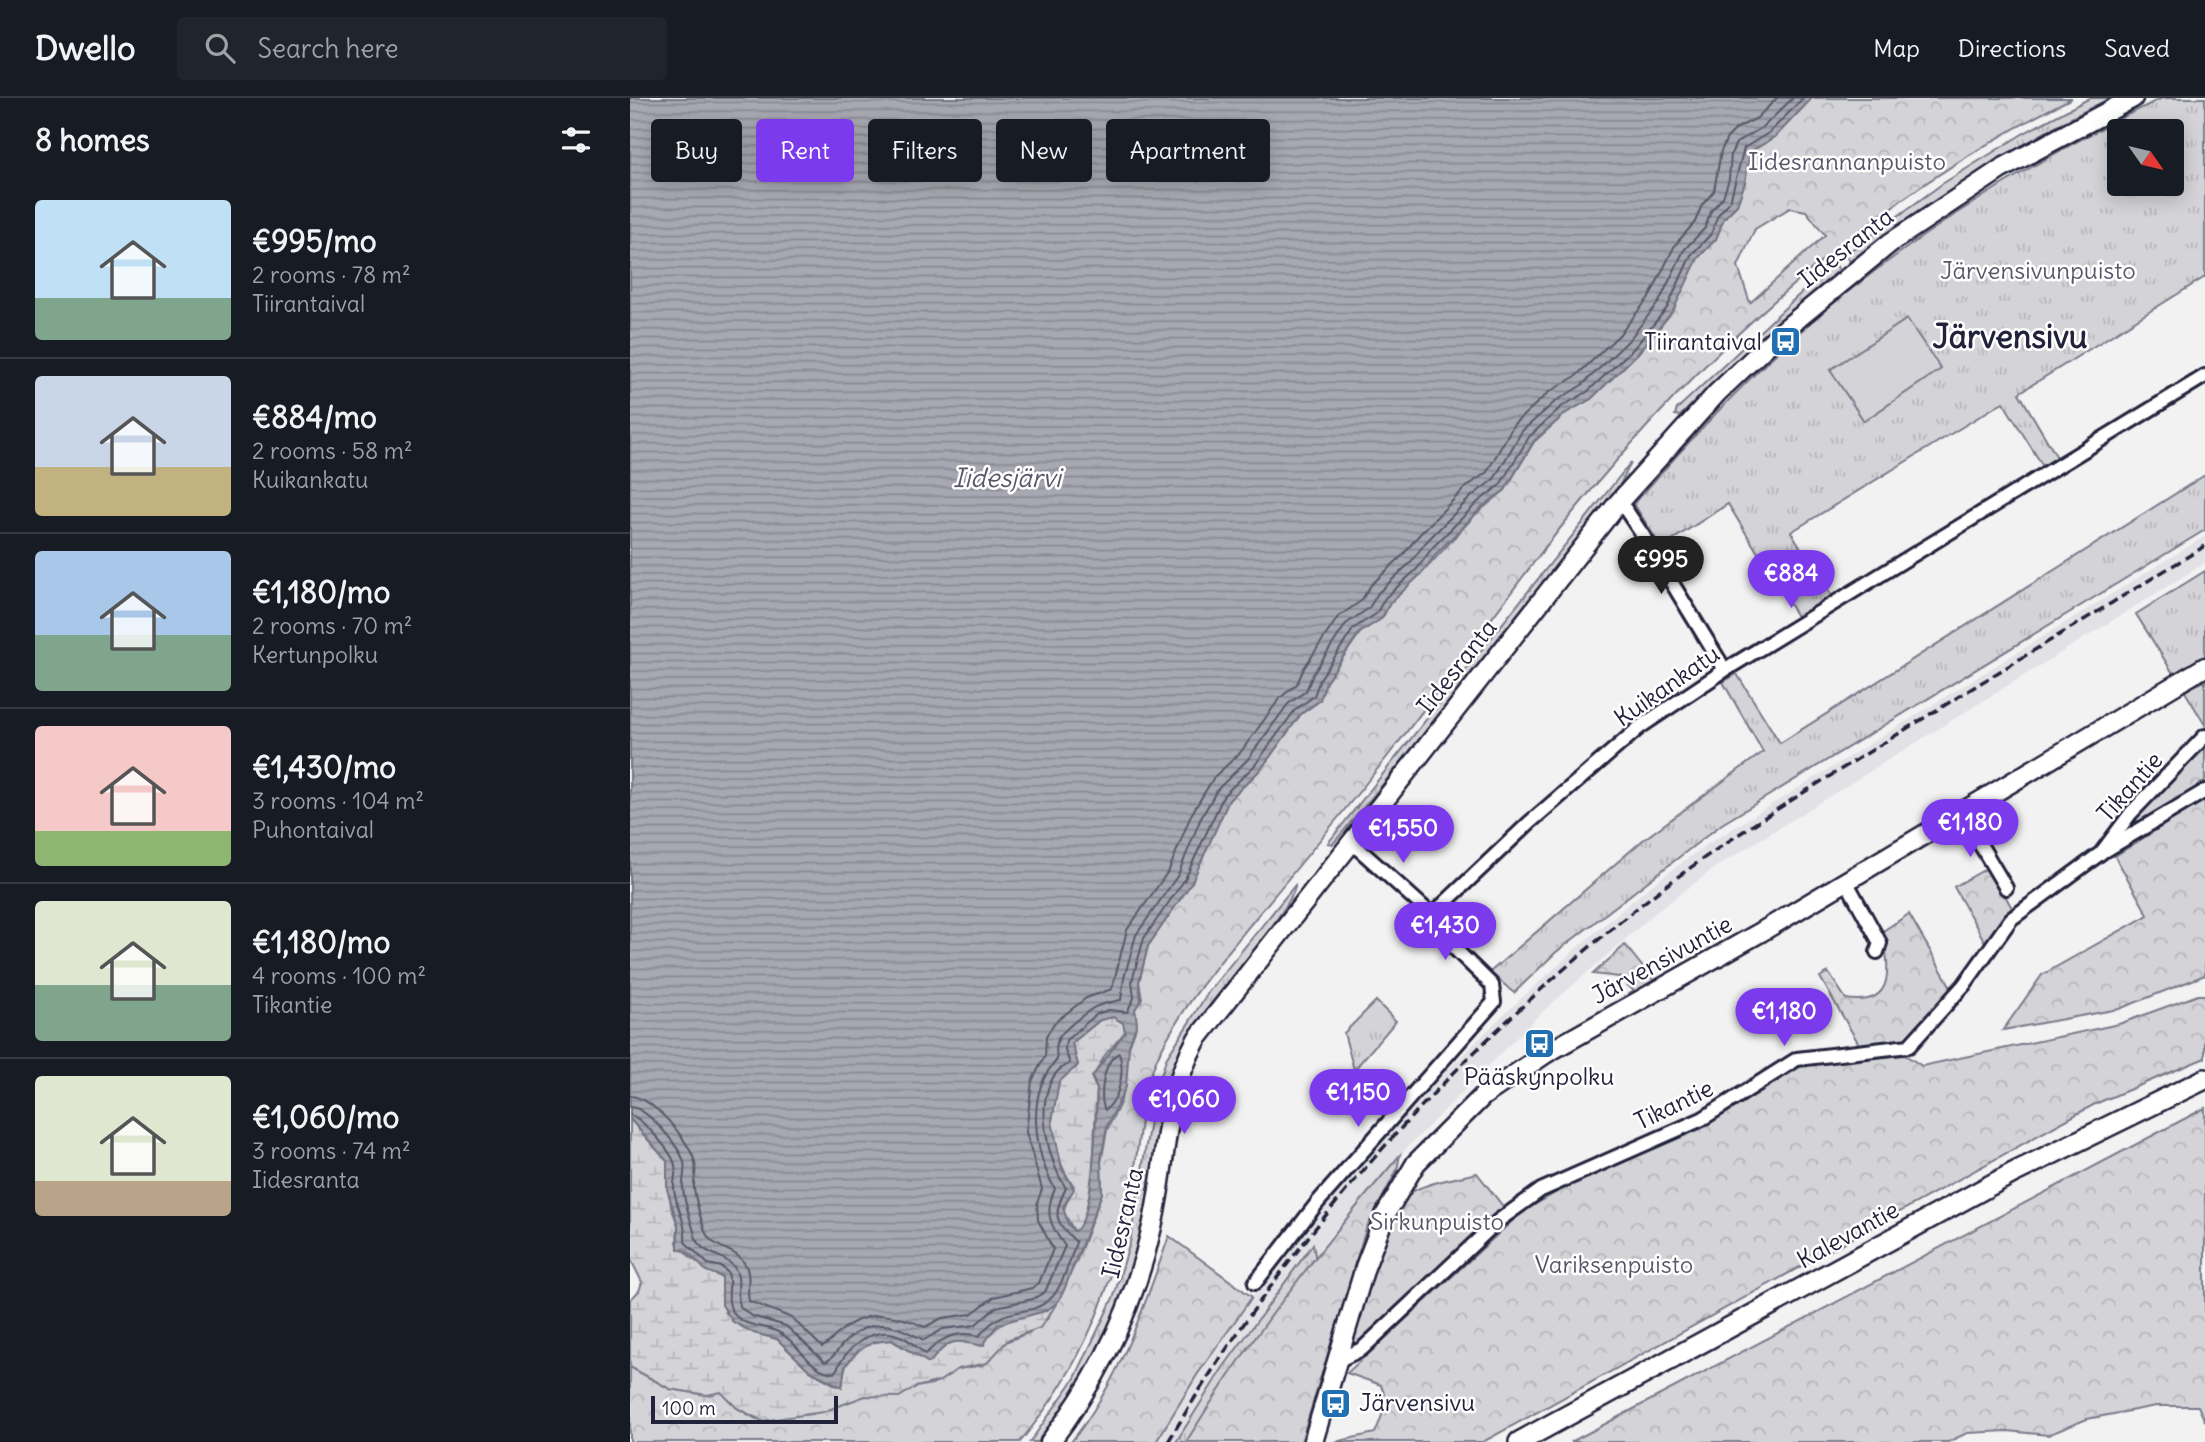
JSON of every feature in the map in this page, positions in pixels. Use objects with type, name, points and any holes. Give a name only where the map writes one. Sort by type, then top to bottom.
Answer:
[{"type":"main road","name":"Iidesranta","points":[[1050,1442],[1098,1373],[1121,1327],[1137,1283],[1152,1230],[1166,1123],[1188,1055],[1215,1013],[1618,503],[1717,393],[1779,334],[1851,273],[1991,175],[2133,98]]},
{"type":"main road","name":"Järvensivuntie","points":[[1313,1442],[1365,1268],[1385,1214],[1411,1170],[1448,1129],[1495,1086],[1535,1059],[1846,881],[2205,667]]},
{"type":"main road","name":"Kalevantie","points":[[1519,1442],[2013,1173],[2205,1079]]},
{"type":"street","name":"Kuikankatu","points":[[1432,915],[1612,749],[1725,670],[2205,376]]},
{"type":"street","points":[[1618,503],[1631,517],[1725,670]]},
{"type":"street","name":"Tikantie","points":[[1337,1361],[1362,1349],[1498,1221],[1541,1190],[1702,1119],[1797,1059],[1909,1046],[1964,985],[2011,919],[2101,853],[2131,813],[2205,736]]},
{"type":"street","points":[[2101,853],[2205,791]]},
{"type":"street","points":[[1961,812],[2006,888]]},
{"type":"street","points":[[1255,1283],[1367,1144],[1494,1002],[1492,985],[1448,942],[1432,915],[1350,841]]},
{"type":"street","points":[[1846,881],[1880,943],[1877,952]]},
{"type":"shaded area","points":[[2205,536],[2205,563],[1716,867],[1656,912],[1538,1016],[1400,1155],[1328,1239],[1186,1442],[1156,1442],[1197,1375],[1252,1297],[1393,1124],[1503,1015],[1580,945],[1649,887],[1703,847]]},
{"type":"green space","name":"Iidesrannanpuisto","points":[[1812,98],[2072,98],[2000,137],[1931,180],[1865,227],[1801,278],[1740,332],[1682,389],[1574,511],[1387,757],[1219,963],[1182,1014],[1154,1066],[1145,1099],[1125,1223],[1106,1291],[1094,1322],[1062,1383],[1020,1442],[630,1442],[630,1367],[670,1389],[707,1395],[721,1392],[737,1408],[756,1419],[812,1414],[865,1396],[932,1384],[958,1369],[983,1365],[1003,1343],[1031,1332],[1048,1318],[1077,1260],[1102,1193],[1101,1163],[1107,1130],[1121,1101],[1129,1046],[1136,1027],[1135,1009],[1142,998],[1139,982],[1148,946],[1186,891],[1229,800],[1261,769],[1301,714],[1318,702],[1326,682],[1360,633],[1384,615],[1390,603],[1422,573],[1475,515],[1505,490],[1534,442],[1566,413],[1591,399],[1638,353],[1671,313],[1698,258],[1716,239],[1724,218],[1737,205],[1745,182],[1750,152],[1775,137]],"holes":[[[1790,208],[1806,211],[1825,235],[1750,303],[1738,266],[1755,229]]]},
{"type":"green space","points":[[2090,98],[2111,98],[2010,153],[1850,261],[1844,255],[1942,184],[2024,133]]},
{"type":"green space","name":"Järvensivunpuisto","points":[[2162,98],[2205,98],[2205,277],[2019,393],[2058,459],[2044,468],[2003,402],[1791,532],[1832,597],[1798,618],[1728,504],[1661,547],[1634,504],[1762,367],[1816,317],[1882,265],[1998,187],[2107,126],[2107,196],[2184,196],[2184,119],[2120,119]]},
{"type":"green space","points":[[1834,262],[1839,270],[1772,328],[1680,416],[1675,415],[1677,409]]},
{"type":"green space","points":[[1907,319],[1941,369],[1864,421],[1830,370]]},
{"type":"green space","points":[[1631,462],[1621,483],[1480,665],[1333,844],[1328,843]]},
{"type":"green space","points":[[2205,475],[2205,530],[1722,824],[1555,953],[1514,993],[1490,972],[1643,840],[1763,752],[1723,682],[1737,674],[1780,743]]},
{"type":"green space","points":[[2205,571],[2205,659],[2176,678],[2136,614]]},
{"type":"green space","points":[[2205,681],[2205,725],[2184,690]]},
{"type":"green space","points":[[2205,745],[2205,786],[2147,821],[2135,821],[2136,817]]},
{"type":"green space","points":[[2205,799],[2205,975],[2119,1009],[2003,1030],[2042,975],[2148,915],[2115,856]]},
{"type":"green space","points":[[1989,867],[2012,908],[1986,944],[1954,887]]},
{"type":"green space","points":[[1295,885],[1293,894],[1272,926],[1207,1009],[1175,1065],[1160,1120],[1139,1240],[1123,1294],[1100,1346],[1071,1396],[1038,1442],[1030,1442],[1075,1378],[1114,1296],[1130,1242],[1153,1103],[1166,1059],[1209,991]]},
{"type":"green space","points":[[1909,914],[1952,989],[1910,1038],[1898,1044],[1860,1046],[1820,977],[1828,972],[1846,999],[1863,1000],[1874,997],[1882,990],[1886,981],[1887,958],[1883,931]]},
{"type":"green space","points":[[1625,945],[1657,985],[1649,984],[1635,992],[1619,977],[1593,974]]},
{"type":"green space","name":"Variksenpuisto","points":[[2198,995],[2205,995],[2205,1058],[2095,1104],[1483,1442],[1335,1442],[1375,1433],[1384,1409],[1381,1385],[1347,1373],[1522,1212],[1580,1179],[1700,1129],[1805,1064],[1905,1055],[1922,1066],[2119,1024]]},
{"type":"green space","points":[[1376,1001],[1396,1021],[1354,1070],[1344,1033]]},
{"type":"green space","points":[[1113,1017],[1124,1023],[1125,1032],[1105,1055],[1092,1079],[1097,1089],[1092,1183],[1084,1218],[1078,1231],[1074,1231],[1063,1211],[1074,1186],[1056,1149],[1051,1118],[1052,1103],[1061,1078],[1078,1065],[1072,1043],[1100,1020]]},
{"type":"green space","points":[[2205,1108],[2205,1421],[2198,1406],[2156,1406],[2087,1419],[2048,1435],[2008,1431],[1967,1433],[1948,1442],[1571,1442]]},
{"type":"green space","points":[[630,1119],[667,1161],[671,1207],[678,1225],[677,1243],[691,1258],[722,1278],[725,1312],[754,1333],[777,1339],[810,1371],[837,1386],[843,1384],[843,1374],[851,1358],[873,1343],[891,1340],[929,1363],[941,1350],[955,1341],[967,1340],[984,1345],[997,1327],[1057,1303],[1040,1328],[1009,1339],[987,1363],[958,1369],[940,1381],[916,1387],[899,1397],[865,1396],[823,1412],[762,1421],[737,1408],[721,1392],[707,1395],[670,1389],[630,1367],[630,1300],[639,1291],[642,1282],[630,1258]]},
{"type":"green space","points":[[1400,1155],[1397,1170],[1366,1229],[1301,1442],[1186,1442],[1235,1366],[1287,1294]]},
{"type":"green space","name":"Sirkunpuisto","points":[[1477,1173],[1505,1209],[1360,1342],[1352,1343],[1351,1337],[1368,1281],[1395,1214],[1405,1199],[1422,1187]]},
{"type":"green space","points":[[1169,1236],[1252,1297],[1197,1375],[1156,1442],[1071,1442],[1103,1395],[1129,1344]]},
{"type":"green space","points":[[1313,1244],[1317,1267],[1205,1442],[1176,1442],[1222,1369]]},
{"type":"water","name":"Iidesjärvi","points":[[630,98],[1812,98],[1775,137],[1750,152],[1745,182],[1737,205],[1724,218],[1716,239],[1698,258],[1673,311],[1638,353],[1591,399],[1566,413],[1534,441],[1505,490],[1482,507],[1437,553],[1422,573],[1390,603],[1381,619],[1359,633],[1326,682],[1320,700],[1301,714],[1261,769],[1229,800],[1192,882],[1148,946],[1139,982],[1141,1001],[1135,1009],[1137,1023],[1129,1046],[1126,1087],[1107,1126],[1101,1159],[1102,1193],[1057,1303],[1045,1311],[998,1324],[982,1346],[952,1342],[929,1363],[892,1340],[874,1342],[858,1351],[845,1366],[842,1387],[810,1371],[777,1339],[754,1333],[733,1322],[722,1305],[722,1277],[706,1271],[688,1252],[678,1249],[678,1225],[667,1189],[667,1161],[630,1119]],"holes":[[[1113,1017],[1123,1023],[1125,1032],[1092,1077],[1097,1089],[1093,1166],[1086,1209],[1081,1224],[1074,1231],[1068,1224],[1063,1207],[1074,1189],[1062,1169],[1052,1121],[1059,1082],[1078,1065],[1072,1043],[1100,1020]]]},
{"type":"railway","points":[[1168,1442],[1216,1364],[1269,1289],[1384,1147],[1446,1080],[1580,955],[1679,876],[1768,815],[2205,546]]},
{"type":"place","name":"Tiirantaival","points":[[1785,342]]},
{"type":"place","name":"Pääskynpolku","points":[[1539,1043]]},
{"type":"place","name":"Järvensivu","points":[[1336,1403]]},
{"type":"district","name":"Järvensivu","points":[[2010,337]]}]
